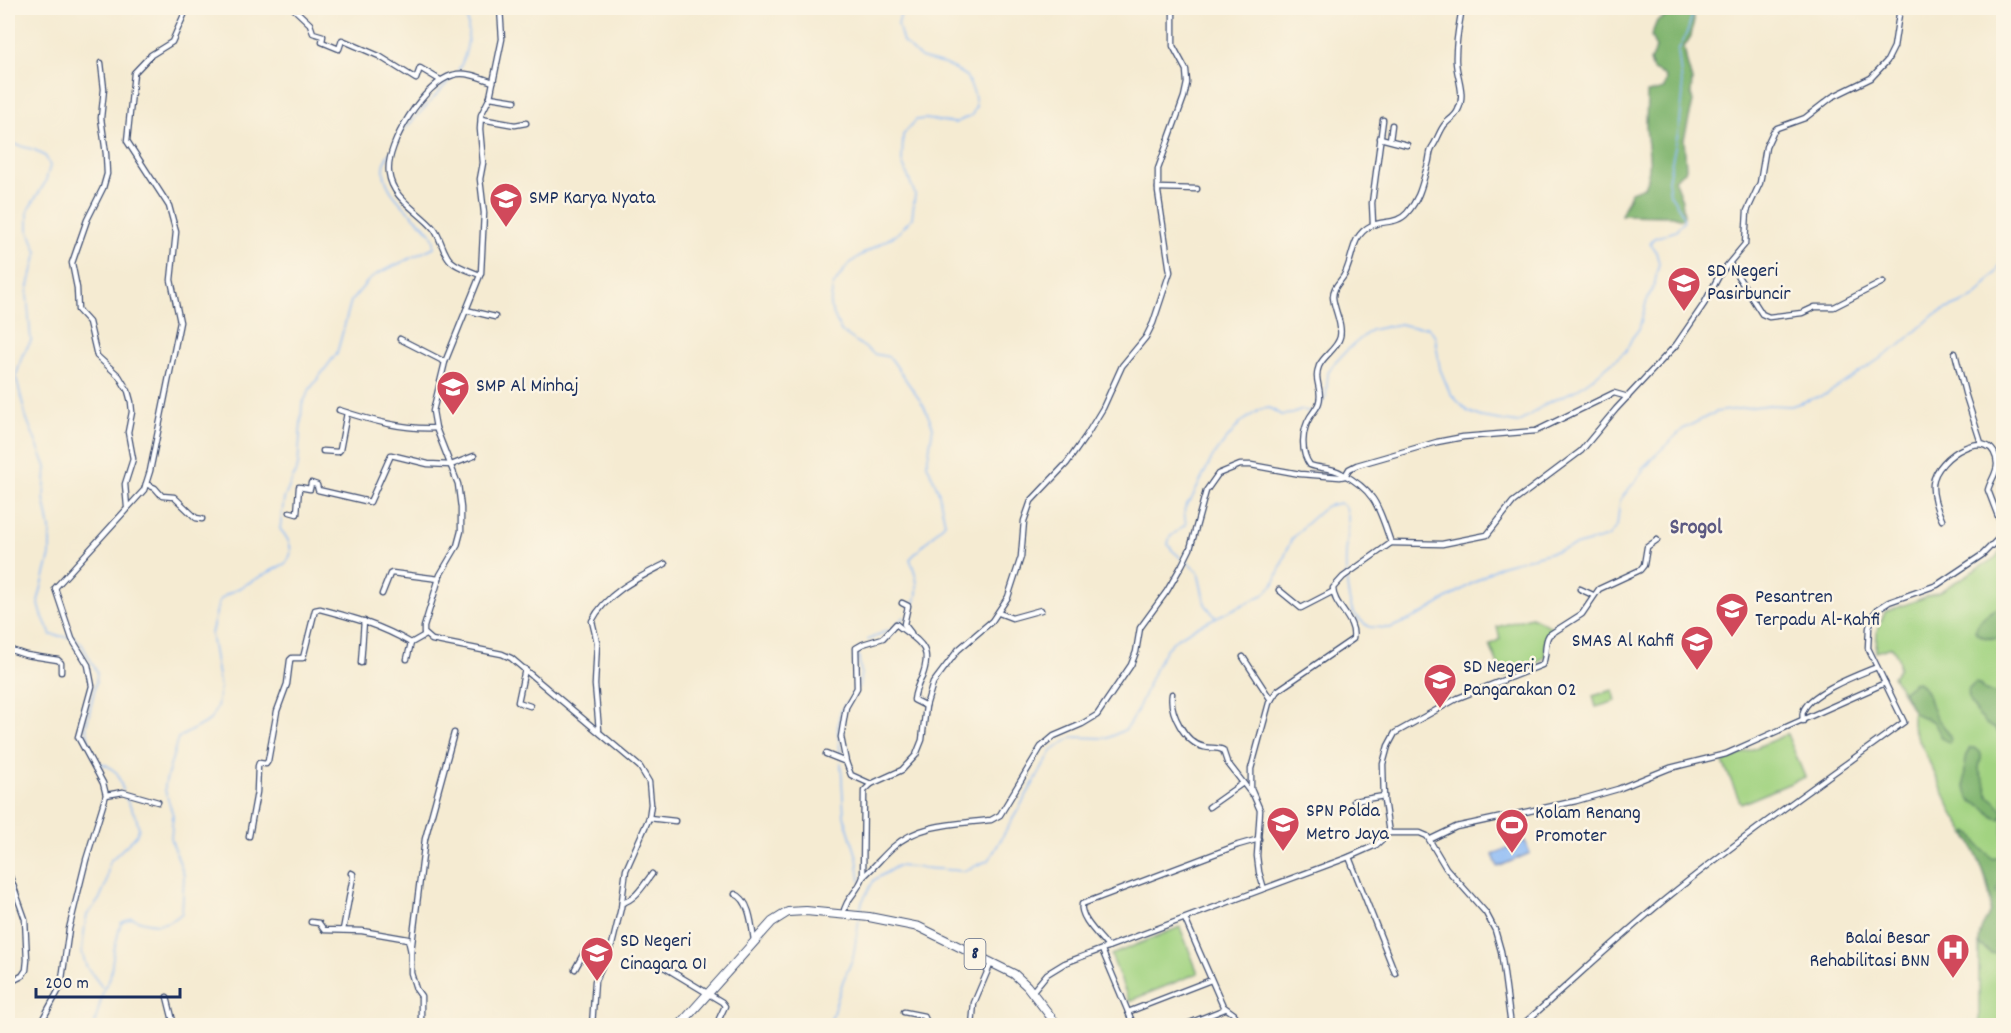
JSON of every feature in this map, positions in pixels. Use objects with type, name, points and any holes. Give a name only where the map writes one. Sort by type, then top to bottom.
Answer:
[{"type":"highway","name":"8","points":[[679,1026],[772,922],[788,912],[806,911],[869,917],[919,927],[1018,977],[1058,1026]]},
{"type":"street","points":[[39,1026],[61,986],[69,929],[86,860],[106,795],[103,783],[78,737],[92,686],[88,665],[72,639],[55,588],[144,490],[150,471],[180,322],[171,280],[176,232],[169,206],[127,141],[134,73],[151,55],[172,42],[188,8]]},
{"type":"street","points":[[293,8],[310,24],[313,33],[322,36],[322,42],[339,49],[342,40],[378,56],[416,79],[420,68],[440,80]]},
{"type":"street","points":[[500,8],[502,39],[490,97],[481,119],[480,137],[483,163],[480,179],[484,213],[480,275],[445,362],[434,403],[436,428],[459,491],[462,523],[457,546],[439,579],[424,627],[425,635],[432,640],[502,654],[511,658],[599,730],[644,772],[651,794],[649,818],[626,870],[622,903],[608,954],[595,981],[592,1026]]},
{"type":"street","points":[[844,915],[845,903],[860,886],[863,877],[864,791],[870,784],[902,770],[916,755],[922,740],[926,706],[933,683],[948,661],[963,645],[986,627],[999,613],[1008,597],[1021,557],[1024,521],[1031,501],[1066,463],[1086,436],[1103,408],[1122,366],[1146,337],[1153,323],[1170,272],[1158,188],[1158,169],[1182,104],[1186,83],[1186,70],[1173,43],[1173,8]]},
{"type":"street","points":[[1391,543],[1374,497],[1341,472],[1310,465],[1305,457],[1304,443],[1308,420],[1320,401],[1316,381],[1318,371],[1324,358],[1341,336],[1334,289],[1344,276],[1356,241],[1366,228],[1373,224],[1397,219],[1407,213],[1423,186],[1433,146],[1444,125],[1454,117],[1459,108],[1461,90],[1456,60],[1462,8]]},
{"type":"street","points":[[1279,590],[1301,608],[1332,592],[1343,577],[1391,543],[1442,544],[1490,534],[1513,502],[1576,456],[1682,337],[1709,296],[1720,274],[1745,244],[1747,211],[1760,183],[1766,147],[1773,132],[1777,128],[1805,118],[1832,97],[1871,78],[1887,61],[1894,47],[1900,8]]},
{"type":"street","points":[[101,63],[104,89],[101,118],[107,174],[72,262],[78,310],[88,322],[97,356],[117,374],[130,398],[132,412],[128,432],[134,459],[125,484],[127,507]]},
{"type":"street","points":[[480,275],[451,261],[433,229],[401,199],[389,176],[390,162],[402,125],[440,80],[450,75],[462,74],[493,82]]},
{"type":"street","points":[[490,97],[497,100],[516,101]]},
{"type":"street","points":[[481,119],[515,124],[526,123]]},
{"type":"street","points":[[1373,224],[1372,203],[1383,120]]},
{"type":"street","points":[[1390,141],[1392,125]]},
{"type":"street","points":[[1380,138],[1407,144]]},
{"type":"street","points":[[1158,188],[1197,189]]},
{"type":"street","points":[[1730,264],[1762,314],[1769,317],[1800,314],[1815,307],[1834,307],[1883,282]]},
{"type":"street","points":[[466,310],[495,317]]},
{"type":"street","points":[[400,339],[445,362]]},
{"type":"street","points":[[1525,1023],[1628,930],[1735,844],[1904,722],[1869,651],[1869,628],[1876,611],[1889,602],[1937,585],[1982,555],[2004,532],[1988,490],[1996,471],[1996,458],[1990,449],[1981,443],[1955,353]]},
{"type":"street","points":[[1345,476],[1349,469],[1357,465],[1437,442],[1463,437],[1536,431],[1614,393],[1628,397]]},
{"type":"street","points":[[339,410],[405,428],[436,428]]},
{"type":"street","points":[[323,451],[338,452],[340,450],[347,413]]},
{"type":"street","points":[[1942,520],[1933,494],[1933,483],[1937,470],[1954,454],[1981,443]]},
{"type":"street","points":[[290,512],[297,514],[299,487],[310,489],[311,483],[318,485],[318,490],[370,502],[391,454],[428,464],[451,465],[474,456]]},
{"type":"street","points":[[863,877],[894,845],[915,832],[934,827],[991,820],[1000,815],[1041,747],[1054,736],[1097,715],[1131,665],[1140,628],[1167,591],[1182,565],[1196,528],[1206,491],[1218,474],[1240,465],[1251,465],[1300,474],[1345,476]]},
{"type":"street","points":[[146,484],[155,488],[162,496],[174,497],[196,518],[202,519]]},
{"type":"street","points":[[1389,833],[1383,764],[1388,746],[1395,733],[1458,698],[1542,665],[1547,637],[1582,614],[1599,589],[1640,570],[1644,565],[1647,547],[1657,540]]},
{"type":"street","points":[[599,730],[595,685],[597,642],[592,621],[604,602],[642,576],[665,564]]},
{"type":"street","points":[[382,594],[391,573],[439,579]]},
{"type":"street","points":[[1580,589],[1593,595]]},
{"type":"street","points":[[1254,798],[1251,782],[1253,758],[1271,700],[1278,691],[1353,639],[1352,626],[1332,592]]},
{"type":"street","points":[[902,603],[909,606],[904,624],[912,636]]},
{"type":"street","points":[[249,836],[257,792],[258,766],[260,762],[268,762],[277,711],[287,684],[290,660],[303,658],[314,610],[320,609],[386,628],[411,643]]},
{"type":"street","points":[[999,613],[1012,618],[1041,610]]},
{"type":"street","points":[[362,663],[364,621]]},
{"type":"street","points":[[870,784],[853,777],[843,761],[841,737],[846,707],[856,688],[856,648],[882,638],[896,624],[912,636],[926,650],[927,661],[914,698],[915,702],[926,706]]},
{"type":"street","points":[[407,659],[411,643],[425,635]]},
{"type":"street","points":[[8,649],[26,655],[58,660],[61,663],[61,672]]},
{"type":"street","points":[[1243,657],[1271,700]]},
{"type":"street","points":[[1803,721],[1803,712],[1812,700],[1877,667]]},
{"type":"street","points":[[525,669],[518,702],[530,706]]},
{"type":"street","points":[[1431,839],[1456,827],[1565,804],[1613,791],[1671,768],[1726,754],[1885,683]]},
{"type":"street","points":[[1172,694],[1173,710],[1178,725],[1203,747],[1223,750],[1227,762],[1254,798],[1260,810],[1258,864],[1264,889]]},
{"type":"street","points":[[422,1026],[422,996],[411,974],[411,952],[426,839],[454,733]]},
{"type":"street","points":[[826,754],[843,761]]},
{"type":"street","points":[[1209,807],[1243,783]]},
{"type":"street","points":[[106,795],[123,792],[158,802]]},
{"type":"street","points":[[1354,801],[1384,796]]},
{"type":"street","points":[[649,818],[675,821]]},
{"type":"street","points":[[1032,992],[1047,974],[1058,966],[1349,857],[1376,845],[1389,833],[1420,833],[1431,839],[1446,868],[1486,913],[1495,930],[1501,951],[1511,1026]]},
{"type":"street","points":[[1108,947],[1082,912],[1082,904],[1258,839]]},
{"type":"street","points":[[1349,857],[1395,973]]},
{"type":"street","points":[[8,871],[25,919],[27,968],[22,976],[8,983]]},
{"type":"street","points":[[343,930],[353,877],[351,873]]},
{"type":"street","points":[[622,903],[637,894],[652,874]]},
{"type":"street","points":[[735,894],[741,896],[744,902],[754,941]]},
{"type":"street","points":[[1185,919],[1226,1009],[1234,1014],[1243,1026]]},
{"type":"street","points":[[311,922],[319,922],[324,930],[343,930],[405,938],[408,939],[411,952]]},
{"type":"street","points":[[575,969],[585,951],[594,949],[608,954]]},
{"type":"street","points":[[1102,950],[1134,1026]]},
{"type":"street","points":[[972,1026],[974,1003],[992,962]]},
{"type":"street","points":[[659,968],[664,967],[724,1005],[719,1019]]},
{"type":"street","points":[[1128,1012],[1211,980]]},
{"type":"street","points":[[166,1026],[173,1021],[167,997]]},
{"type":"street","points":[[1182,1026],[1226,1009]]},
{"type":"street","points":[[904,1012],[924,1016],[929,1026]]},
{"type":"street","points":[[1525,1023],[1533,1025]]},
{"type":"green space","points":[[1669,8],[1691,8],[1694,20],[1691,36],[1684,47],[1692,80],[1693,102],[1684,139],[1686,168],[1685,172],[1674,179],[1682,200],[1684,216],[1681,219],[1673,216],[1621,215],[1631,192],[1644,187],[1649,171],[1646,126],[1647,93],[1664,89],[1666,79],[1664,75],[1653,70],[1650,61],[1656,48],[1651,36],[1657,21],[1669,15]]},
{"type":"green space","points":[[2003,549],[2003,938],[2001,930],[1984,925],[1991,903],[1986,880],[1976,850],[1954,815],[1912,725],[1914,713],[1893,676],[1899,666],[1897,654],[1892,647],[1876,652],[1877,631],[1885,612],[1939,592],[1995,558]]},
{"type":"green space","points":[[2003,606],[2003,634],[1993,639],[1975,631],[1986,615]]},
{"type":"green space","points":[[1531,617],[1552,627],[1545,639],[1545,656],[1526,670],[1503,677],[1490,645],[1500,639],[1497,627]]},
{"type":"green space","points":[[1917,682],[1929,697],[1935,715],[1948,732],[1951,739],[1949,743],[1942,738],[1934,722],[1914,713],[1903,691]]},
{"type":"green space","points":[[1975,683],[1985,691],[1998,694],[2003,700],[2003,742],[1996,729],[1979,716],[1969,699],[1968,690]]},
{"type":"green space","points":[[1613,690],[1616,701],[1596,707],[1593,696]]},
{"type":"green space","points":[[1787,734],[1805,777],[1741,804],[1723,762]]},
{"type":"green space","points":[[1970,748],[1974,748],[1981,755],[1979,769],[1987,787],[1988,796],[2003,811],[2000,819],[1972,801],[1967,794],[1965,773],[1966,758]]},
{"type":"green space","points":[[1968,832],[1993,859],[2003,855],[2003,874],[1997,892],[2003,894],[2001,930],[2003,955],[1991,953],[1979,944],[1980,932],[1989,913],[1991,900],[1987,881]]},
{"type":"green space","points":[[1180,927],[1198,973],[1129,1001],[1111,955]]},
{"type":"green space","points":[[1979,944],[1990,952],[2003,955],[2004,1025],[1979,1026]]},
{"type":"water","name":"Kolam Renang Promoter","points":[[1525,841],[1530,853],[1498,867],[1493,855]]},
{"type":"waterway","points":[[458,71],[465,56],[468,40],[465,8]]},
{"type":"waterway","points":[[902,8],[898,25],[903,42],[921,58],[947,65],[966,76],[974,93],[976,106],[972,115],[955,123],[916,120],[903,135],[902,162],[915,194],[912,218],[897,234],[847,266],[833,286],[830,306],[841,331],[874,354],[889,357],[892,360],[924,406],[933,427],[927,464],[938,490],[945,523],[910,559],[917,585],[916,599],[910,611]]},
{"type":"waterway","points":[[1182,559],[1168,544],[1170,537],[1186,524],[1184,514],[1186,505],[1191,500],[1213,456],[1240,423],[1261,409],[1270,408],[1281,415],[1302,410],[1317,413],[1326,396],[1328,373],[1333,365],[1371,330],[1400,324],[1428,327],[1435,336],[1440,369],[1450,393],[1467,411],[1481,417],[1518,423],[1547,403],[1576,390],[1626,351],[1639,329],[1655,282],[1659,263],[1656,252],[1650,244],[1654,238],[1676,231],[1684,220],[1670,194],[1668,180],[1680,123],[1683,93],[1678,51],[1688,30],[1692,16],[1691,8]]},
{"type":"waterway","points":[[403,131],[453,77]]},
{"type":"waterway","points":[[8,133],[13,144],[35,150],[46,157],[50,166],[45,183],[28,210],[28,229],[37,252],[27,294],[31,341],[22,356],[16,377],[26,417],[46,467],[44,498],[50,529],[50,555],[38,601],[51,635],[68,637]]},
{"type":"waterway","points":[[94,1026],[104,988],[110,978],[121,923],[132,918],[158,924],[170,921],[182,913],[184,875],[171,839],[173,815],[165,784],[178,738],[210,720],[217,707],[220,688],[211,634],[219,601],[286,563],[291,554],[290,545],[280,529],[284,499],[298,466],[302,405],[310,389],[337,353],[351,301],[377,274],[434,247],[431,233],[396,198],[389,187],[384,165],[389,153]]},
{"type":"waterway","points":[[860,912],[862,902],[874,880],[897,866],[964,871],[989,860],[1052,751],[1072,737],[1108,738],[1126,729],[1166,649],[1177,638],[1200,625],[1263,595],[1274,584],[1291,540],[1326,506],[1340,503],[1346,507],[1348,525],[1346,575],[1349,600],[1353,611],[1370,627],[1390,628],[1424,613],[1500,566],[1608,537],[1617,526],[1620,500],[1652,460],[1641,469],[1683,429],[1716,412],[1768,405],[1791,406],[1827,394],[1899,346],[1935,314],[1974,298],[1996,273],[2004,258]]},
{"type":"waterway","points":[[1187,561],[1198,572],[1205,604],[1216,618]]},
{"type":"waterway","points":[[897,624],[904,617]]},
{"type":"waterway","points":[[868,640],[888,630]]},
{"type":"waterway","points":[[73,636],[81,643],[97,672],[86,727],[93,756],[98,762],[117,773],[123,790]]},
{"type":"waterway","points":[[858,654],[861,672],[859,687]]},
{"type":"waterway","points":[[841,758],[838,722],[847,702]]},
{"type":"waterway","points":[[841,763],[844,816],[857,857],[860,881]]},
{"type":"waterway","points":[[102,987],[86,966],[82,952],[85,925],[87,915],[99,900],[106,884],[109,862],[136,836],[139,828],[136,817],[124,795]]},
{"type":"waterway","points":[[829,1026],[853,958],[859,920]]},
{"type":"place","name":"SMP Karya Nyata","points":[[506,228]]},
{"type":"place","name":"SD Negeri Pasirbuncir","points":[[1684,312]]},
{"type":"place","name":"SMP Al Minhaj","points":[[453,416]]},
{"type":"place","name":"Pesantren Terpadu Al-Kahfi","points":[[1732,638]]},
{"type":"place","name":"SMAS Al Kahfi","points":[[1697,671]]},
{"type":"place","name":"SD Negeri Pangarakan 02","points":[[1440,709]]},
{"type":"place","name":"SPN Polda Metro Jaya","points":[[1283,852]]},
{"type":"place","name":"Kolam Renang Promoter","points":[[1512,854]]},
{"type":"place","name":"Balai Besar Rehabilitasi BNN","points":[[1953,979]]},
{"type":"place","name":"SD Negeri Cinagara 01","points":[[597,982]]},
{"type":"district","name":"Srogol","points":[[1696,528]]}]
